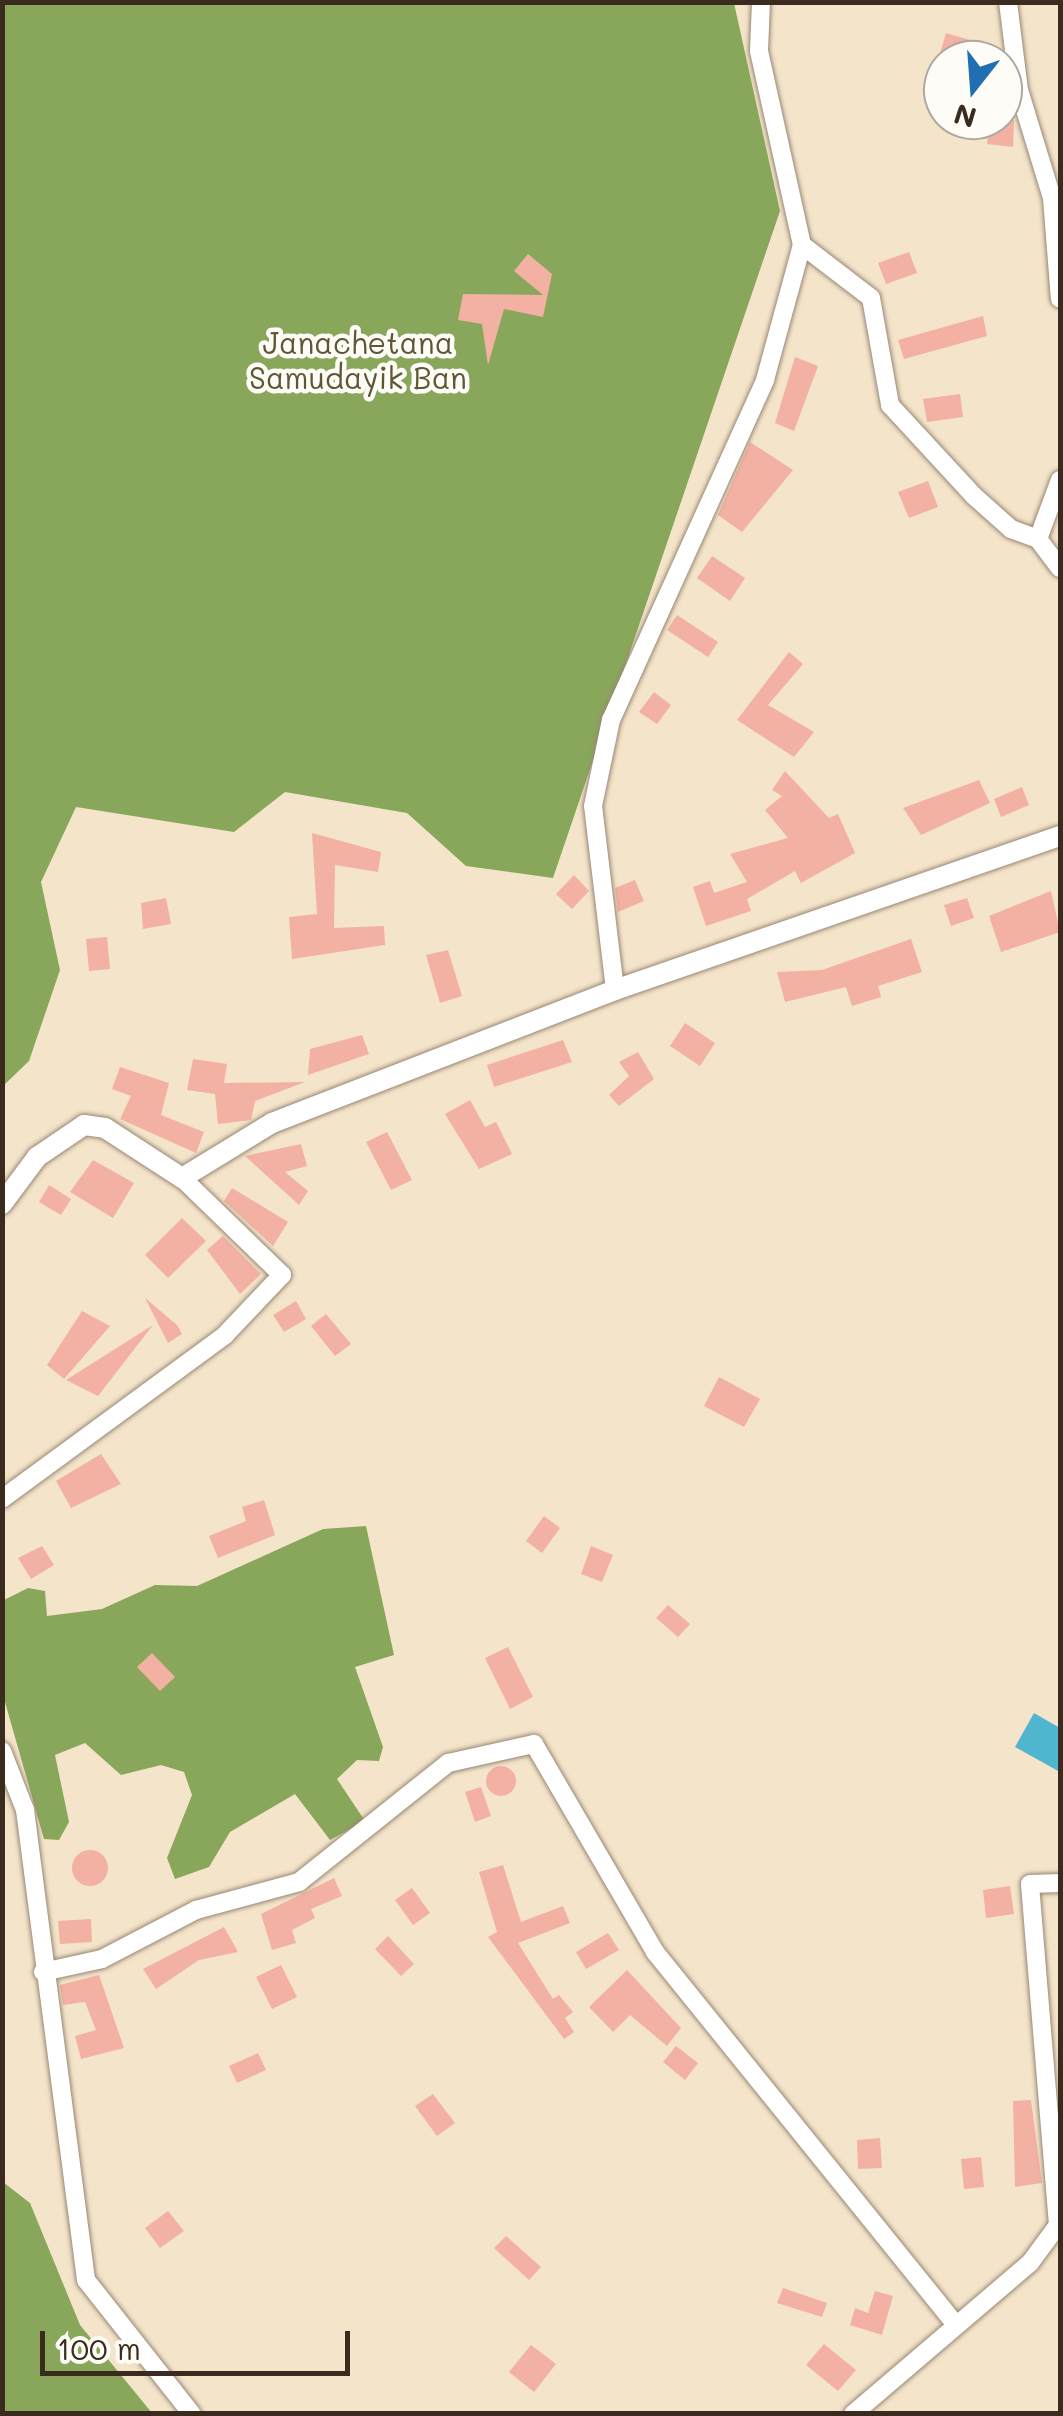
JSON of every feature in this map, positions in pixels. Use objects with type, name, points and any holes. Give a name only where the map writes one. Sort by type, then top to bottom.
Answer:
[{"type":"street","points":[[615,990],[593,806],[611,720],[765,380],[802,246],[759,51],[761,2]]},
{"type":"street","points":[[1008,2],[1019,90],[1052,198],[1060,299]]},
{"type":"street","points":[[802,246],[871,298],[890,406],[999,518],[1038,539],[1060,568]]},
{"type":"street","points":[[1038,539],[1060,480]]},
{"type":"street","points":[[182,1178],[272,1123],[615,990],[1060,836]]},
{"type":"street","points":[[2,1204],[37,1156],[84,1125],[105,1128],[182,1178],[282,1274],[226,1335],[2,1499]]},
{"type":"street","points":[[43,1972],[102,1959],[196,1910],[299,1882],[448,1764],[534,1744],[654,1952],[954,2322]]},
{"type":"street","points":[[2,1751],[25,1810],[43,1972],[86,2280],[192,2414]]},
{"type":"street","points":[[852,2414],[933,2352],[954,2322],[1030,2263],[1058,2225],[1030,1884],[1060,1883]]},
{"type":"green space","name":"Janachetana Samudayik Ban","points":[[3,3],[734,3],[780,211],[553,878],[466,866],[407,813],[285,792],[234,832],[76,807],[41,882],[60,970],[29,1061],[3,1086]]},
{"type":"green space","points":[[366,1526],[394,1655],[355,1667],[383,1747],[379,1761],[357,1760],[337,1779],[365,1821],[330,1840],[295,1794],[230,1832],[209,1867],[175,1879],[167,1858],[192,1795],[184,1772],[161,1765],[121,1775],[85,1743],[55,1755],[69,1822],[59,1840],[44,1839],[3,1695],[2,1601],[28,1588],[45,1591],[47,1616],[102,1609],[155,1585],[197,1586],[323,1529]]},
{"type":"green space","points":[[3,2182],[30,2203],[80,2325],[152,2413],[3,2413]]},
{"type":"water","points":[[1034,1713],[1060,1728],[1060,1772],[1015,1747]]},
{"type":"building","points":[[946,33],[970,40],[944,40]]},
{"type":"building","points":[[988,140],[1013,140],[1013,147],[987,144]]},
{"type":"building","points":[[909,252],[917,273],[886,284],[878,263]]},
{"type":"building","points":[[528,254],[552,274],[543,317],[504,309],[488,365],[482,324],[458,320],[463,294],[543,295],[514,271]]},
{"type":"building","points":[[983,316],[987,336],[904,359],[898,340]]},
{"type":"building","points":[[795,357],[818,366],[794,431],[775,423]]},
{"type":"building","points":[[960,394],[963,417],[927,422],[923,399]]},
{"type":"building","points":[[750,442],[793,470],[742,532],[718,515]]},
{"type":"building","points":[[928,481],[938,507],[909,518],[898,492]]},
{"type":"building","points":[[712,556],[745,578],[730,601],[697,578]]},
{"type":"building","points":[[677,615],[718,642],[708,657],[667,630]]},
{"type":"building","points":[[789,652],[803,664],[768,705],[814,732],[794,757],[737,720]]},
{"type":"building","points":[[654,692],[671,705],[657,724],[639,712]]},
{"type":"building","points":[[785,771],[829,818],[838,814],[855,853],[801,883],[795,871],[747,899],[751,911],[706,926],[693,887],[710,881],[714,893],[747,882],[730,854],[788,838],[765,810],[782,796],[772,790]]},
{"type":"building","points":[[979,780],[990,803],[921,835],[903,808]]},
{"type":"building","points":[[1022,787],[1029,805],[1001,817],[994,799]]},
{"type":"building","points":[[312,833],[381,852],[378,872],[335,865],[334,928],[384,926],[385,945],[292,959],[289,917],[317,914]]},
{"type":"building","points":[[574,875],[589,891],[572,909],[556,894]]},
{"type":"building","points":[[635,880],[644,901],[618,912],[615,888]]},
{"type":"building","points":[[1051,891],[1060,932],[1001,952],[989,916]]},
{"type":"building","points":[[166,898],[171,924],[143,929],[141,903]]},
{"type":"building","points":[[967,898],[974,918],[951,926],[944,905]]},
{"type":"building","points":[[107,937],[110,969],[89,971],[86,939]]},
{"type":"building","points":[[911,939],[922,972],[878,986],[881,997],[852,1006],[846,987],[785,1002],[777,972],[822,970]]},
{"type":"building","points":[[448,950],[462,996],[440,1003],[426,955]]},
{"type":"building","points":[[685,1023],[715,1043],[700,1066],[670,1046]]},
{"type":"building","points":[[362,1035],[369,1054],[308,1075],[310,1049]]},
{"type":"building","points":[[563,1040],[572,1062],[494,1087],[487,1065]]},
{"type":"building","points":[[638,1052],[654,1079],[619,1106],[609,1095],[629,1076],[619,1062]]},
{"type":"building","points":[[193,1059],[227,1064],[224,1083],[305,1082],[255,1101],[251,1120],[218,1124],[215,1094],[187,1090]]},
{"type":"building","points":[[120,1067],[169,1083],[161,1115],[204,1132],[196,1153],[120,1119],[131,1096],[112,1089]]},
{"type":"building","points":[[470,1100],[485,1127],[496,1122],[512,1154],[479,1169],[445,1114]]},
{"type":"building","points":[[387,1132],[412,1180],[391,1190],[366,1142]]},
{"type":"building","points":[[301,1144],[307,1166],[285,1172],[308,1191],[299,1205],[245,1156]]},
{"type":"building","points":[[93,1160],[134,1183],[113,1218],[70,1192]]},
{"type":"building","points":[[49,1185],[71,1199],[61,1215],[39,1202]]},
{"type":"building","points":[[232,1188],[288,1222],[273,1246],[224,1201]]},
{"type":"building","points":[[182,1218],[206,1241],[168,1278],[145,1255]]},
{"type":"building","points":[[223,1236],[261,1274],[240,1294],[207,1250]]},
{"type":"building","points":[[145,1298],[177,1325],[182,1334],[168,1343]]},
{"type":"building","points":[[296,1301],[306,1319],[284,1332],[273,1315]]},
{"type":"building","points":[[82,1311],[110,1326],[64,1379],[47,1365]]},
{"type":"building","points":[[326,1314],[351,1344],[335,1356],[311,1326]]},
{"type":"building","points":[[153,1325],[98,1396],[66,1380]]},
{"type":"building","points":[[719,1377],[760,1399],[744,1427],[704,1406]]},
{"type":"building","points":[[101,1454],[121,1484],[71,1508],[56,1481]]},
{"type":"building","points":[[264,1500],[275,1535],[218,1558],[209,1536],[246,1521],[242,1507]]},
{"type":"building","points":[[544,1516],[560,1528],[542,1553],[526,1541]]},
{"type":"building","points":[[42,1546],[54,1565],[31,1579],[18,1558]]},
{"type":"building","points":[[591,1546],[613,1555],[602,1582],[581,1574]]},
{"type":"building","points":[[668,1605],[690,1624],[678,1637],[656,1618]]},
{"type":"building","points":[[508,1647],[533,1697],[510,1709],[485,1658]]},
{"type":"building","points":[[152,1653],[175,1677],[160,1691],[137,1667]]},
{"type":"building","points":[[501,1766],[512,1770],[516,1781],[512,1792],[501,1796],[490,1792],[486,1781],[490,1770]]},
{"type":"building","points":[[481,1787],[491,1816],[475,1822],[465,1792]]},
{"type":"building","points":[[90,1850],[102,1856],[108,1868],[102,1880],[90,1886],[78,1880],[72,1868],[78,1856]]},
{"type":"building","points":[[503,1865],[521,1922],[563,1906],[570,1923],[518,1943],[553,1999],[559,1995],[573,2012],[565,2018],[574,2032],[564,2039],[488,1937],[497,1932],[479,1872]]},
{"type":"building","points":[[334,1878],[342,1896],[311,1909],[315,1918],[292,1930],[296,1943],[272,1950],[261,1914]]},
{"type":"building","points":[[1010,1886],[1014,1914],[986,1918],[983,1890]]},
{"type":"building","points":[[412,1888],[430,1913],[413,1925],[395,1900]]},
{"type":"building","points":[[91,1919],[92,1942],[60,1944],[58,1921]]},
{"type":"building","points":[[224,1927],[238,1952],[199,1960],[156,1989],[143,1969]]},
{"type":"building","points":[[608,1933],[619,1950],[586,1969],[576,1952]]},
{"type":"building","points":[[388,1936],[414,1964],[401,1976],[375,1949]]},
{"type":"building","points":[[281,1965],[297,1997],[272,2009],[256,1977]]},
{"type":"building","points":[[627,1970],[681,2028],[667,2046],[630,2015],[613,2032],[589,2007]]},
{"type":"building","points":[[99,1975],[124,2048],[81,2059],[75,2036],[96,2030],[85,2002],[63,2005],[60,1985]]},
{"type":"building","points":[[676,2046],[698,2063],[685,2080],[663,2062]]},
{"type":"building","points":[[258,2053],[266,2070],[237,2083],[229,2066]]},
{"type":"building","points":[[433,2094],[455,2123],[437,2136],[415,2106]]},
{"type":"building","points":[[1031,2100],[1042,2183],[1015,2187],[1013,2101]]},
{"type":"building","points":[[880,2138],[882,2168],[858,2169],[857,2140]]},
{"type":"building","points":[[981,2157],[984,2187],[964,2189],[961,2159]]},
{"type":"building","points":[[168,2211],[184,2231],[160,2248],[145,2228]]},
{"type":"building","points":[[506,2236],[541,2267],[529,2280],[494,2248]]},
{"type":"building","points":[[783,2288],[827,2303],[822,2317],[777,2303]]},
{"type":"building","points":[[875,2291],[893,2296],[882,2335],[850,2325],[855,2308],[868,2313]]},
{"type":"building","points":[[824,2344],[856,2370],[838,2391],[806,2365]]},
{"type":"building","points":[[531,2345],[556,2364],[534,2392],[509,2372]]}]
